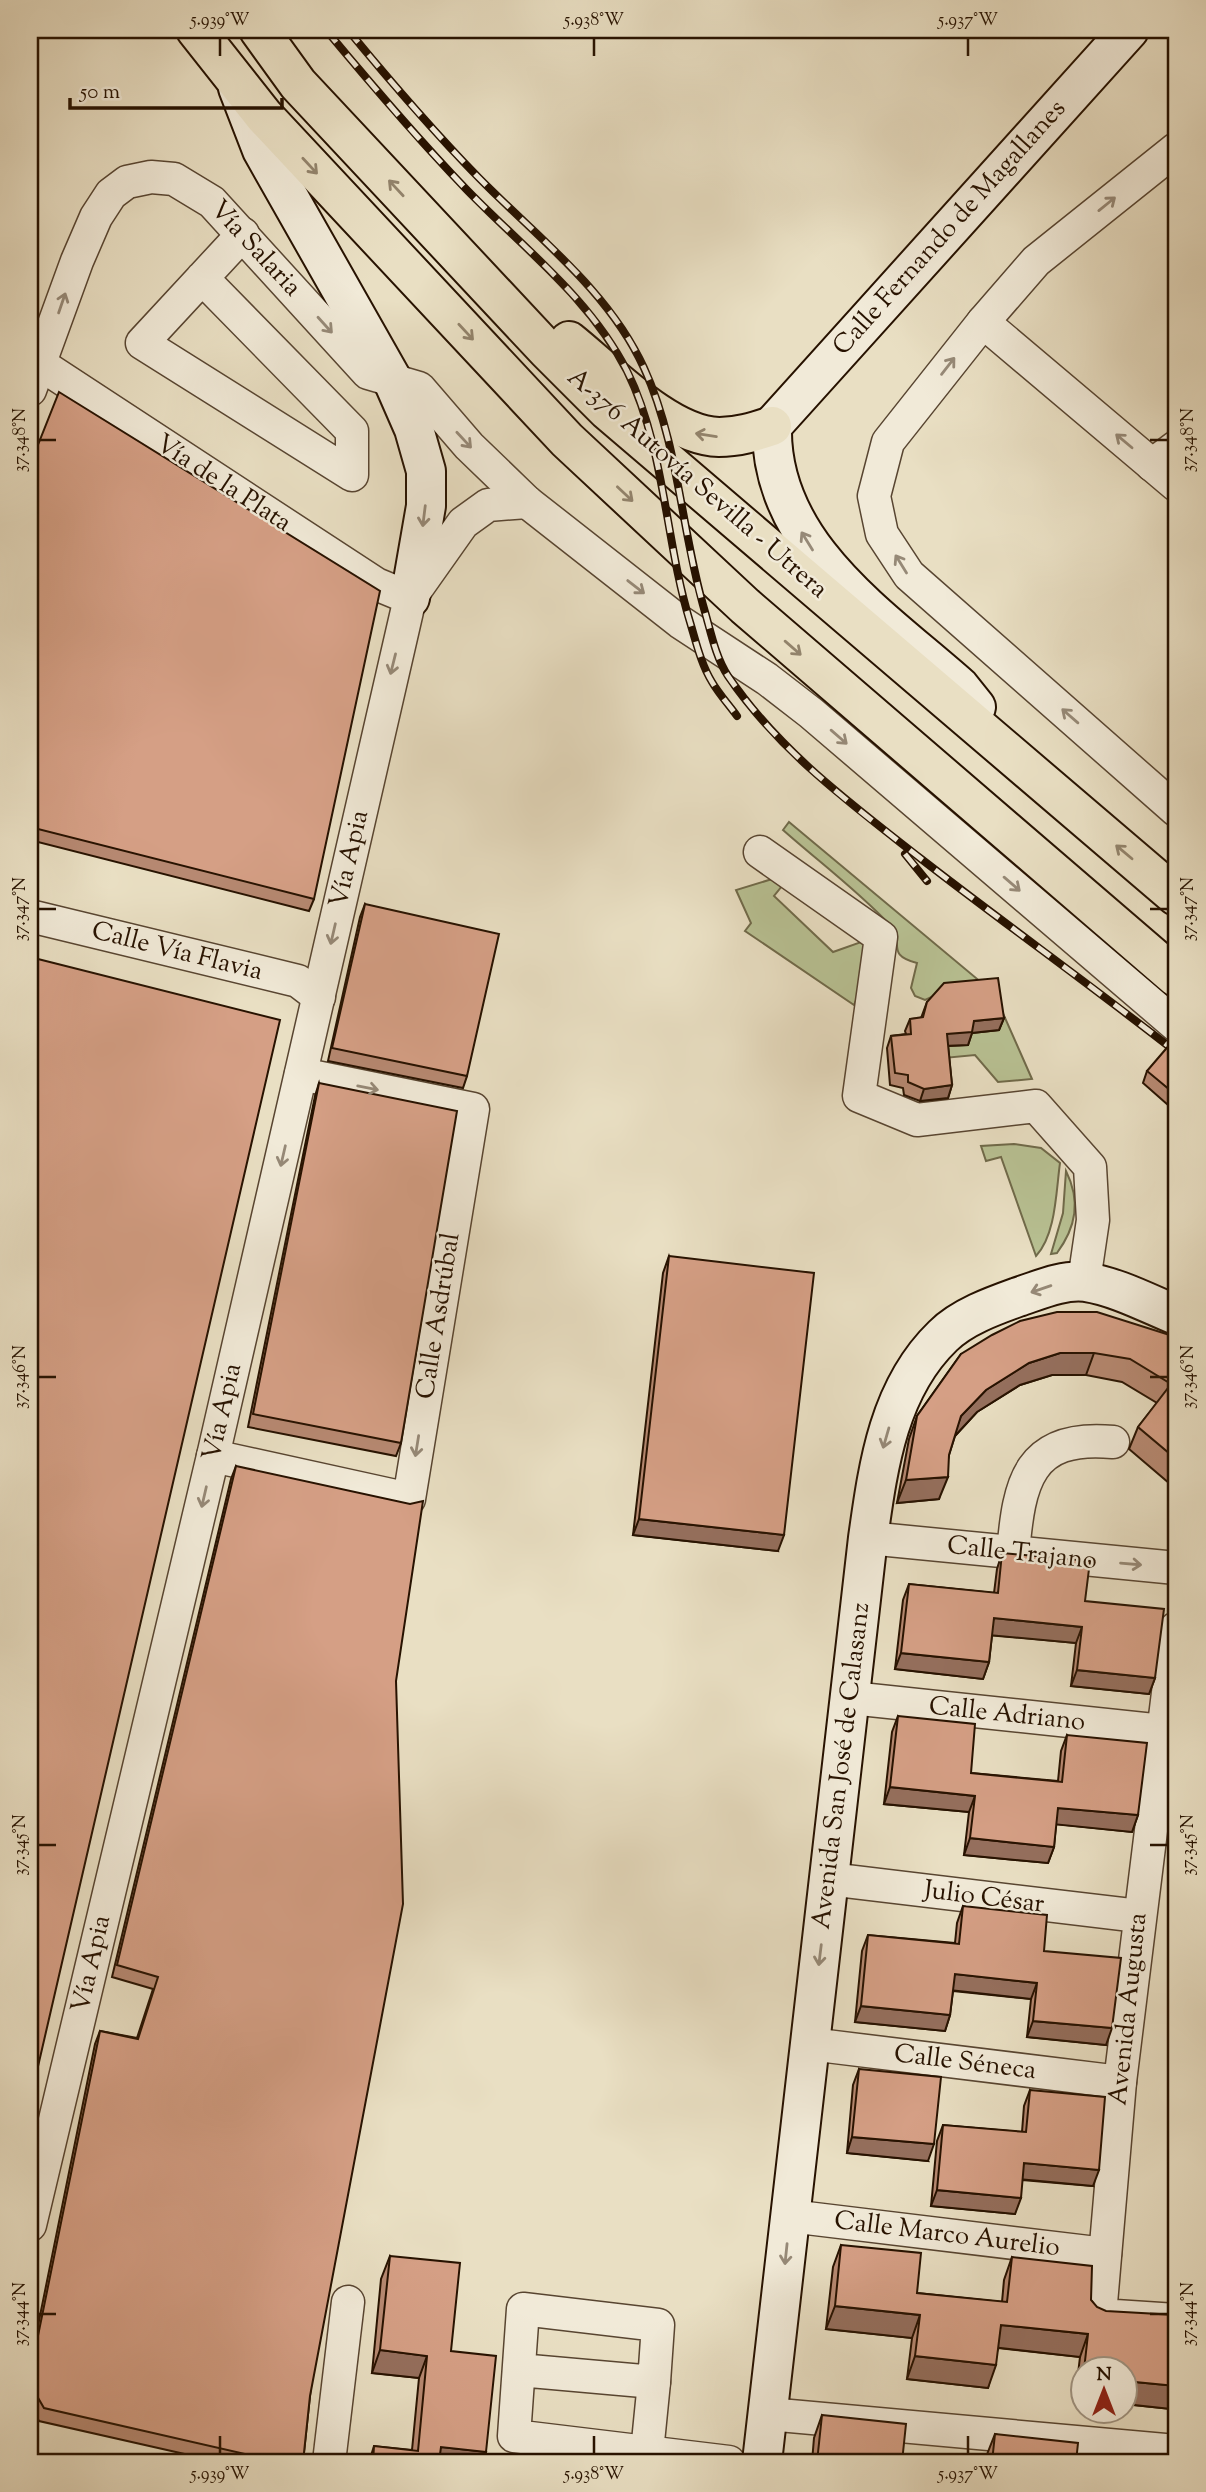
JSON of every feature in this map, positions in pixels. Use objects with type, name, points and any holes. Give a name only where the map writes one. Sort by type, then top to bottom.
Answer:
[{"type":"main road","points":[[196,30],[236,83]]},
{"type":"main road","name":"A-376 Autovía Sevilla - Utrera","points":[[259,30],[299,84],[547,350],[607,410],[1176,896]]},
{"type":"main road","name":"A-376 Autovía Sevilla - Utrera","points":[[236,83],[577,449],[744,606],[1176,977]]},
{"type":"main road","points":[[443,237],[673,424],[694,433],[716,437],[741,436],[772,426]]},
{"type":"street","name":"Calle Fernando de Magallanes","points":[[772,426],[1129,30]]},
{"type":"street","name":"Vía Apia","points":[[30,2225],[302,1074],[410,598],[426,506],[426,471],[411,419],[406,384],[357,315],[262,150],[236,83]]},
{"type":"street","points":[[1176,149],[1036,261],[888,442],[874,496],[883,534],[909,575],[1105,755],[1176,810]]},
{"type":"street","name":"Vía Salaria","points":[[35,377],[96,217],[111,194],[127,182],[151,177],[174,179],[212,202],[368,373],[406,384]]},
{"type":"street","points":[[202,278],[352,431],[352,475],[142,343],[202,278],[243,234]]},
{"type":"street","points":[[983,323],[1164,456],[1176,485]]},
{"type":"street","name":"Vía de la Plata","points":[[35,377],[376,584],[410,598]]},
{"type":"street","points":[[406,384],[527,502],[680,622],[767,679],[811,713],[1176,1025]]},
{"type":"street","points":[[772,426],[771,454],[776,478],[807,542],[834,575],[960,687],[1004,750]]},
{"type":"street","name":"Vía Apia","points":[[410,598],[463,523],[488,505],[527,502]]},
{"type":"street","points":[[760,852],[881,937],[859,1096],[917,1120],[1036,1106],[1090,1167],[1093,1220],[1084,1282]]},
{"type":"street","name":"Calle Vía Flavia","points":[[30,916],[298,981],[319,997]]},
{"type":"street","name":"Calle Asdrúbal","points":[[213,1456],[409,1499],[473,1109],[302,1074]]},
{"type":"street","name":"Avenida San José de Calasanz","points":[[762,2462],[868,1538],[878,1471],[888,1429],[908,1381],[943,1335],[987,1308],[1053,1285],[1084,1282],[1176,1315]]},
{"type":"street","points":[[1013,1553],[1018,1500],[1034,1466],[1062,1444],[1090,1440],[1114,1442]]},
{"type":"street","name":"Calle Trajano","points":[[868,1538],[1176,1568]]},
{"type":"street","name":"Avenida Augusta","points":[[1176,1628],[1120,2082],[1100,2315],[1176,2320]]},
{"type":"street","name":"Calle Adriano","points":[[851,1698],[1163,1731]]},
{"type":"street","name":"Julio César","points":[[829,1880],[1139,1916]]},
{"type":"street","name":"Calle Séneca","points":[[810,2044],[1120,2082]]},
{"type":"street","name":"Calle Marco Aurelio","points":[[790,2216],[1105,2254]]},
{"type":"street","points":[[330,2462],[348,2302]]},
{"type":"street","points":[[647,2452],[658,2325],[523,2309],[513,2449],[647,2452],[729,2462]]},
{"type":"street","points":[[519,2370],[654,2382]]},
{"type":"street","points":[[768,2414],[1176,2451]]},
{"type":"green space","points":[[789,822],[994,993],[1032,1079],[998,1082],[975,1055],[944,1058],[936,995],[925,1000],[915,996],[911,988],[917,963],[901,956],[894,930],[877,911],[783,830]]},
{"type":"green space","points":[[782,876],[786,881],[774,896],[833,952],[861,942],[867,948],[870,964],[854,1005],[745,931],[751,923],[736,890]]},
{"type":"green space","points":[[1014,1144],[1041,1148],[1060,1163],[1048,1237],[1036,1256],[1001,1157],[986,1161],[981,1146]]},
{"type":"green space","points":[[1066,1171],[1074,1193],[1074,1214],[1069,1233],[1057,1253],[1051,1254],[1063,1213]]},
{"type":"building","points":[[59,392],[380,591],[314,899],[30,827],[30,465]]},
{"type":"building","points":[[365,904],[499,934],[467,1076],[332,1048]]},
{"type":"building","points":[[30,957],[280,1020],[30,2101]]},
{"type":"building","points":[[998,978],[1004,1018],[974,1021],[972,1032],[947,1034],[952,1085],[924,1089],[908,1082],[908,1075],[895,1073],[891,1036],[911,1034],[910,1019],[923,1017],[927,1002],[944,983]]},
{"type":"building","points":[[1171,1043],[1176,1047],[1176,1095],[1147,1071]]},
{"type":"building","points":[[319,1083],[457,1111],[401,1443],[253,1414]]},
{"type":"building","points":[[669,1256],[814,1273],[784,1535],[639,1519]]},
{"type":"building","points":[[1057,1312],[1097,1312],[1176,1337],[1176,1459],[1138,1427],[1171,1384],[1130,1359],[1094,1353],[1060,1353],[1029,1363],[986,1390],[961,1416],[949,1455],[948,1477],[906,1480],[917,1416],[961,1354],[1020,1321]]},
{"type":"building","points":[[236,1466],[410,1504],[423,1501],[396,1681],[403,1904],[310,2396],[303,2462],[280,2462],[44,2408],[30,2384],[100,2031],[138,2039],[158,1977],[117,1965]]},
{"type":"building","points":[[1002,1553],[1090,1561],[1085,1601],[1164,1609],[1155,1678],[1077,1670],[1082,1627],[994,1618],[989,1662],[901,1653],[909,1584],[998,1593]]},
{"type":"building","points":[[898,1716],[975,1724],[971,1773],[1062,1782],[1067,1735],[1147,1743],[1138,1815],[1058,1808],[1054,1847],[970,1838],[975,1796],[890,1787]]},
{"type":"building","points":[[963,1906],[1047,1915],[1044,1951],[1121,1958],[1112,2028],[1033,2021],[1037,1983],[955,1974],[950,2015],[861,2006],[868,1935],[959,1944]]},
{"type":"building","points":[[859,2069],[941,2077],[934,2144],[852,2137]]},
{"type":"building","points":[[1030,2090],[1105,2097],[1099,2170],[1024,2163],[1021,2198],[937,2190],[943,2125],[1026,2132]]},
{"type":"building","points":[[841,2245],[921,2253],[917,2293],[1007,2302],[1012,2257],[1092,2266],[1091,2300],[1097,2307],[1106,2311],[1176,2315],[1176,2386],[1140,2382],[1140,2356],[1086,2356],[1088,2334],[1001,2325],[996,2365],[915,2356],[920,2315],[835,2306]]},
{"type":"building","points":[[390,2256],[460,2263],[451,2351],[496,2356],[486,2452],[441,2447],[439,2462],[373,2462],[374,2446],[418,2451],[427,2356],[380,2350]]},
{"type":"building","points":[[822,2415],[906,2424],[902,2462],[817,2462]]},
{"type":"building","points":[[995,2434],[1078,2443],[1076,2462],[992,2462]]},
{"type":"railway","points":[[326,30],[448,170],[575,297],[612,345],[640,401],[649,431],[682,591],[699,653],[712,682],[737,716]]},
{"type":"railway","points":[[348,30],[462,160],[592,290],[629,340],[644,368],[665,427],[697,581],[714,645],[728,676],[748,703],[793,752],[842,796],[952,883],[1176,1052]]},
{"type":"railway","points":[[905,854],[927,881]]}]
